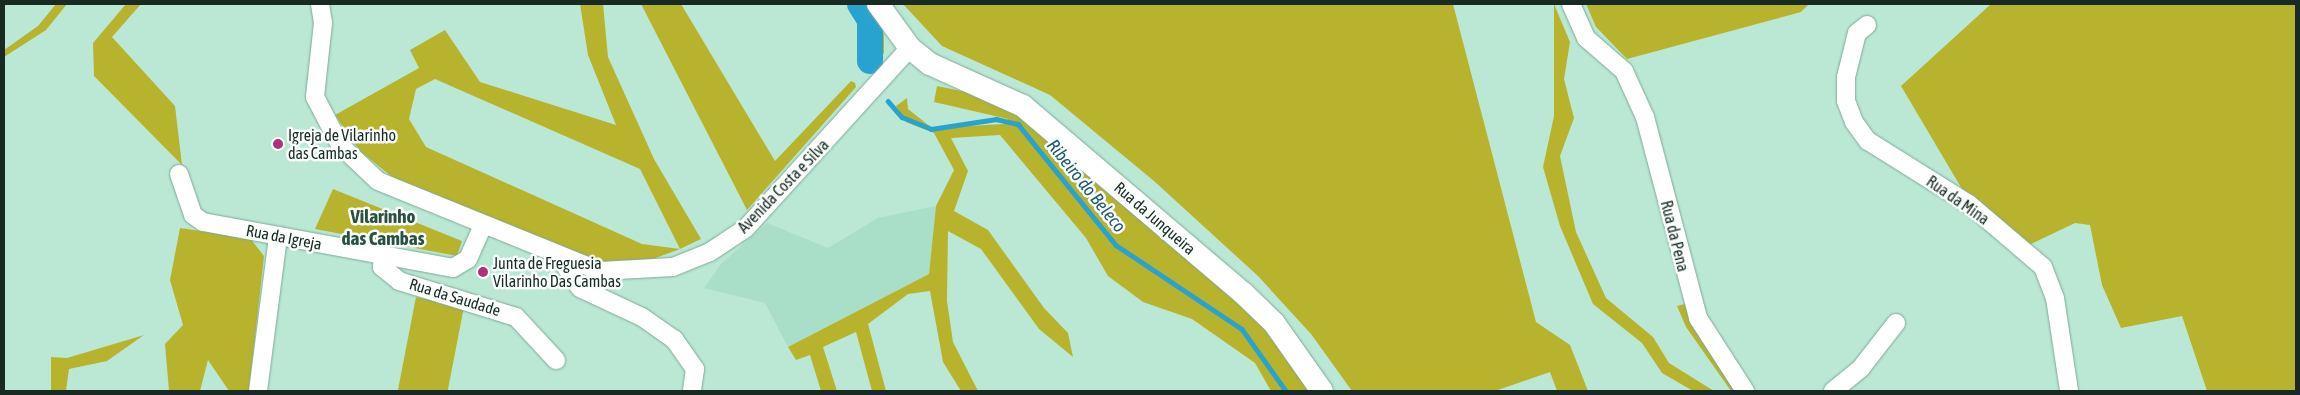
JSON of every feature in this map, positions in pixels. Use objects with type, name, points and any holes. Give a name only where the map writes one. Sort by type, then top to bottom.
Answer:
[{"type":"main road","name":"Rua da Junqueira","points":[[878,4],[910,48],[930,64],[1023,106],[1058,134],[1274,323],[1322,391]]},
{"type":"street","name":"Avenida Costa e Silva","points":[[320,4],[323,23],[316,97],[340,145],[378,180],[600,271],[643,272],[673,267],[710,252],[746,228],[910,48]]},
{"type":"street","name":"Rua da Pena","points":[[1571,4],[1586,38],[1624,71],[1645,117],[1698,318],[1745,391]]},
{"type":"street","name":"Rua da Mina","points":[[1867,25],[1857,34],[1846,77],[1846,101],[1854,122],[1868,141],[1969,204],[2042,267],[2056,298],[2068,391]]},
{"type":"street","name":"Rua da Igreja","points":[[179,174],[193,215],[203,222],[278,238],[460,267],[468,259],[483,224]]},
{"type":"street","points":[[258,391],[278,238]]},
{"type":"street","points":[[557,254],[580,288],[642,317],[674,339],[695,369],[692,391]]},
{"type":"street","name":"Rua da Saudade","points":[[383,255],[382,267],[400,281],[516,317],[556,360]]},
{"type":"street","points":[[1833,391],[1861,368],[1896,323]]},
{"type":"shaded area","points":[[56,4],[67,4],[46,30],[4,57],[4,50],[38,26]]},
{"type":"shaded area","points":[[126,4],[141,4],[112,37],[175,106],[182,165],[94,76],[93,43]]},
{"type":"shaded area","points":[[580,4],[603,4],[608,57],[654,159],[701,239],[680,249],[645,262],[598,262],[396,180],[360,151],[335,115],[419,68],[410,50],[445,30],[480,82],[616,125],[588,55]],"holes":[[[435,79],[640,169],[680,249],[642,244],[426,147],[409,119],[416,89]]]},
{"type":"shaded area","points":[[641,4],[681,4],[775,161],[851,81],[855,83],[856,87],[747,210]]},
{"type":"shaded area","points":[[849,4],[867,4],[884,34],[884,53],[870,72],[864,72],[861,64],[865,41],[860,19]]},
{"type":"shaded area","points":[[903,4],[1453,4],[1536,322],[1570,345],[1588,391],[1557,391],[1550,372],[1495,391],[1352,391],[1311,334],[1258,276],[1154,181],[1050,95],[942,46]]},
{"type":"shaded area","points":[[1554,4],[1570,42],[1564,79],[1574,118],[1560,156],[1576,232],[1606,298],[1653,337],[1669,363],[1714,391],[1693,391],[1662,373],[1642,343],[1593,304],[1560,226],[1543,167],[1554,116]]},
{"type":"shaded area","points":[[1586,4],[1809,4],[1801,12],[1627,59],[1596,27]]},
{"type":"shaded area","points":[[1991,4],[2296,4],[2296,391],[2207,391],[2182,316],[2121,328],[2102,285],[2090,225],[2075,223],[2029,245],[1962,189],[1901,86]]},
{"type":"shaded area","points":[[937,86],[976,94],[1022,111],[1251,310],[1313,391],[1271,391],[1255,363],[1192,319],[1143,302],[1108,276],[1086,238],[1000,135],[951,138],[968,171],[954,211],[988,230],[1044,308],[1068,333],[1073,357],[1039,329],[981,249],[948,231],[947,301],[953,342],[978,391],[961,391],[943,362],[930,291],[908,294],[868,324],[886,391],[872,391],[856,332],[823,347],[837,391],[821,391],[810,355],[796,360],[788,347],[929,274],[936,206],[954,170],[934,133],[906,122],[896,106],[907,98],[908,109],[932,128],[1004,124],[1008,119],[934,102]]},
{"type":"shaded area","points":[[333,189],[462,241],[457,256],[315,229]]},
{"type":"shaded area","points":[[936,206],[929,274],[788,347],[765,303],[704,288],[721,264],[767,223],[828,248],[878,218]]},
{"type":"shaded area","points":[[180,228],[250,238],[264,256],[249,391],[229,391],[208,360],[200,391],[169,391],[165,344],[183,325],[170,280]]},
{"type":"shaded area","points":[[416,297],[464,306],[448,391],[398,390]]},
{"type":"shaded area","points":[[1688,303],[1739,391],[1731,391],[1686,327],[1677,306]]},
{"type":"shaded area","points":[[144,335],[107,361],[69,369],[66,391],[51,391],[51,357],[67,358]]},
{"type":"waterway","points":[[860,4],[870,20],[870,61]]},
{"type":"waterway","name":"Ribeiro do Beleco","points":[[888,101],[902,117],[931,129],[996,119],[1018,124],[1116,245],[1242,329],[1286,391]]},
{"type":"place","name":"Igreja de Vilarinho das Cambas","points":[[278,144]]},
{"type":"place","name":"Junta de Freguesia Vilarinho Das Cambas","points":[[483,272]]},
{"type":"district","name":"Vilarinho das Cambas","points":[[383,228]]}]
